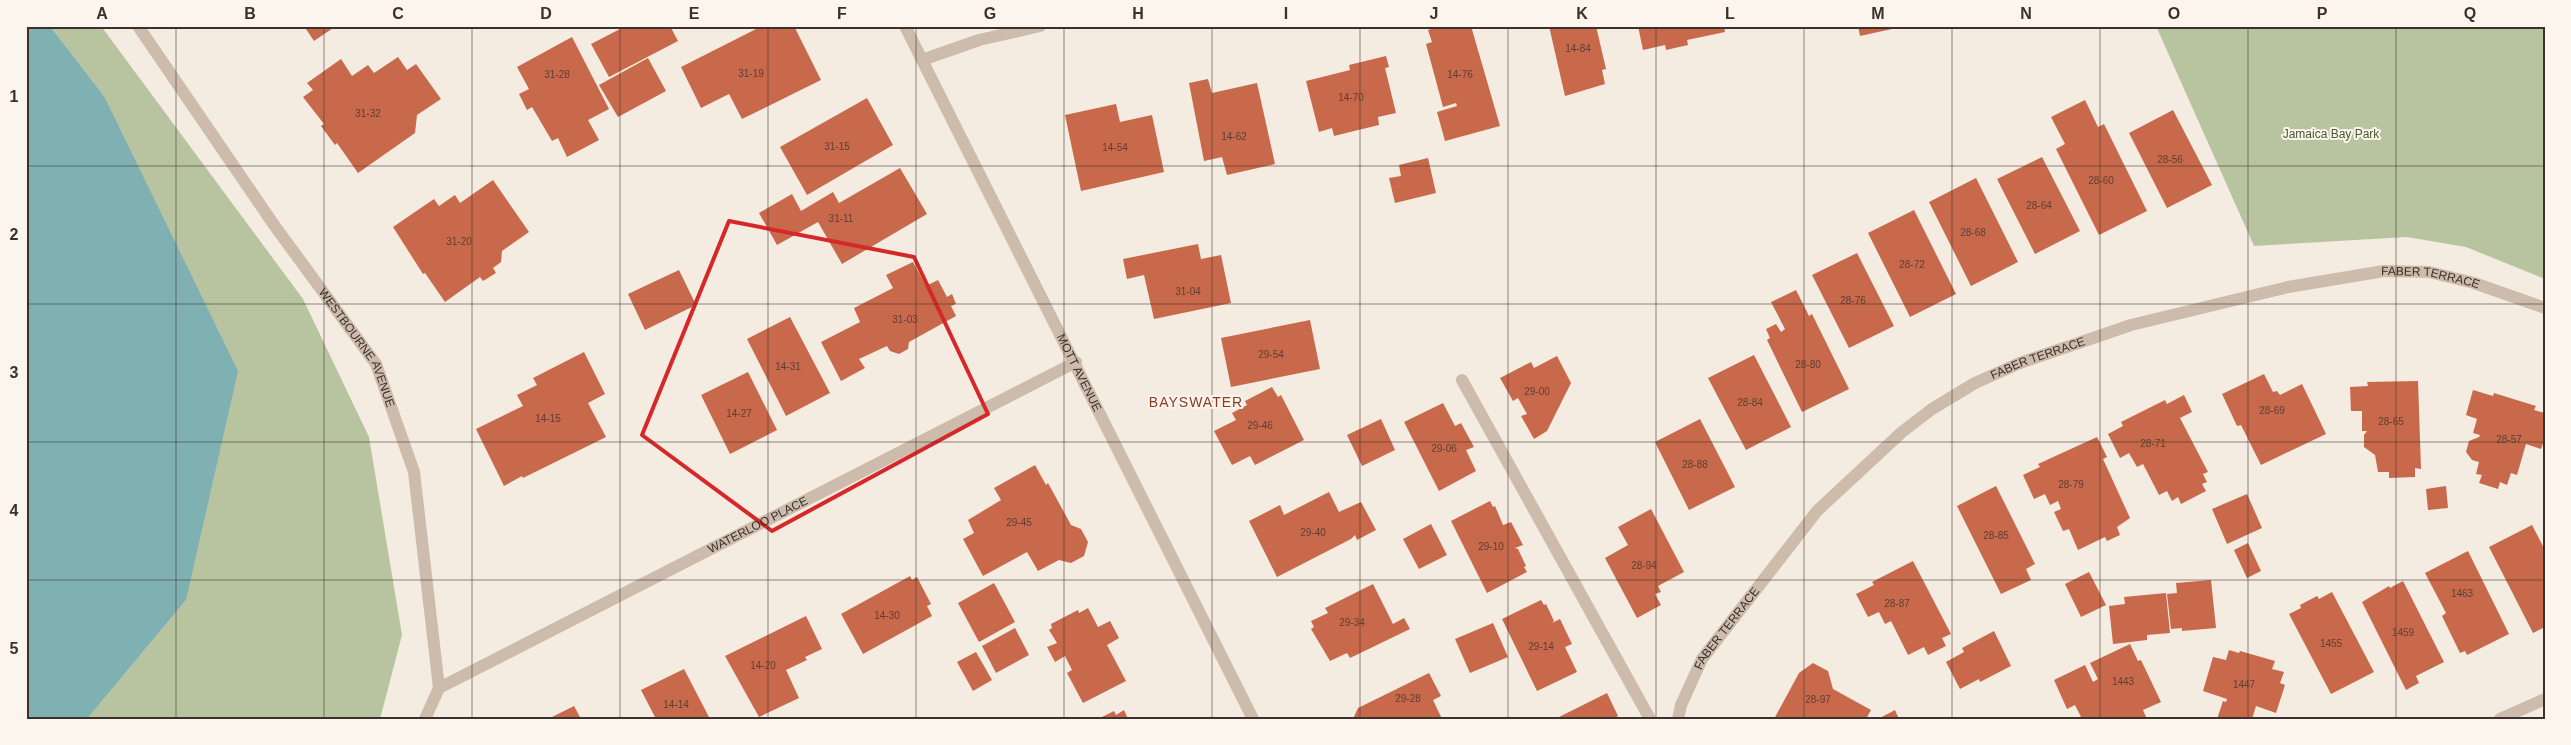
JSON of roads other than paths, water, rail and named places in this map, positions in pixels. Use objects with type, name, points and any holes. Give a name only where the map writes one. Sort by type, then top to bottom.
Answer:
[{"type":"street","name":"WESTBOURNE AVENUE","points":[[138,26],[274,225],[376,364],[414,472],[439,688]]},
{"type":"street","name":"MOTT AVENUE","points":[[905,26],[1076,362],[1253,719]]},
{"type":"street","points":[[922,60],[979,40],[1040,26]]},
{"type":"street","name":"FABER TERRACE","points":[[1678,719],[1681,705],[1702,660],[1817,511],[1902,432],[1932,409],[1975,383],[2020,363],[2131,325],[2288,287],[2384,271],[2429,272],[2474,283],[2545,308]]},
{"type":"street","name":"WATERLOO PLACE","points":[[439,688],[1076,362]]},
{"type":"street","points":[[1462,380],[1650,719]]},
{"type":"street","points":[[425,719],[439,688]]},
{"type":"street","points":[[2500,719],[2545,699]]},
{"type":"water","points":[[26,26],[50,26],[104,96],[238,371],[186,600],[87,719],[26,719]]},
{"type":"district","name":"BAYSWATER","points":[[1196,402]]},
{"type":"park label","name":"Jamaica Bay Park","points":[[2331,134]]}]
